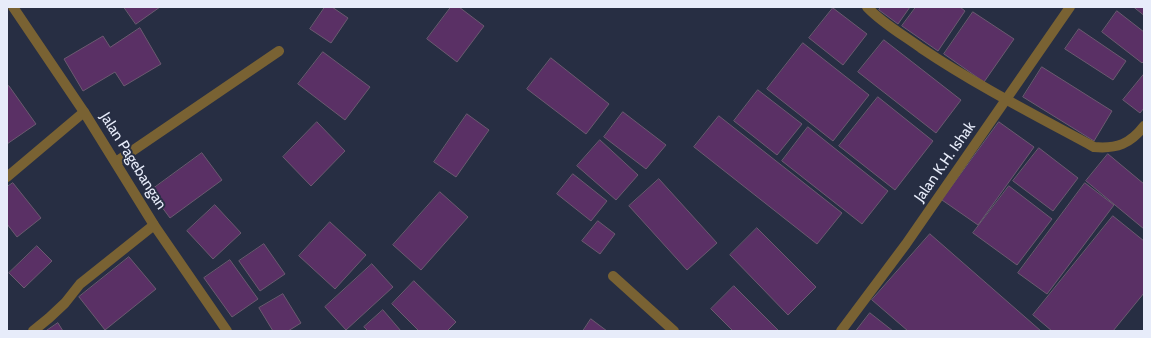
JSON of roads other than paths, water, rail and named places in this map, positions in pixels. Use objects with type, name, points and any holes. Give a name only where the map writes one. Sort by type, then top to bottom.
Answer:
[{"type":"street","name":"Jalan Pagebangan","points":[[13,7],[84,112],[154,224],[227,331]]},
{"type":"street","points":[[867,7],[900,34],[933,56],[1007,100],[1094,146],[1106,148],[1115,147],[1126,143],[1144,126]]},
{"type":"street","name":"Jalan K.H. Ishak","points":[[842,331],[906,244],[1070,7]]},
{"type":"street","points":[[116,162],[279,51]]},
{"type":"street","points":[[7,177],[84,112]]},
{"type":"street","points":[[33,331],[65,303],[80,284],[154,224]]},
{"type":"street","points":[[613,276],[674,331]]}]
